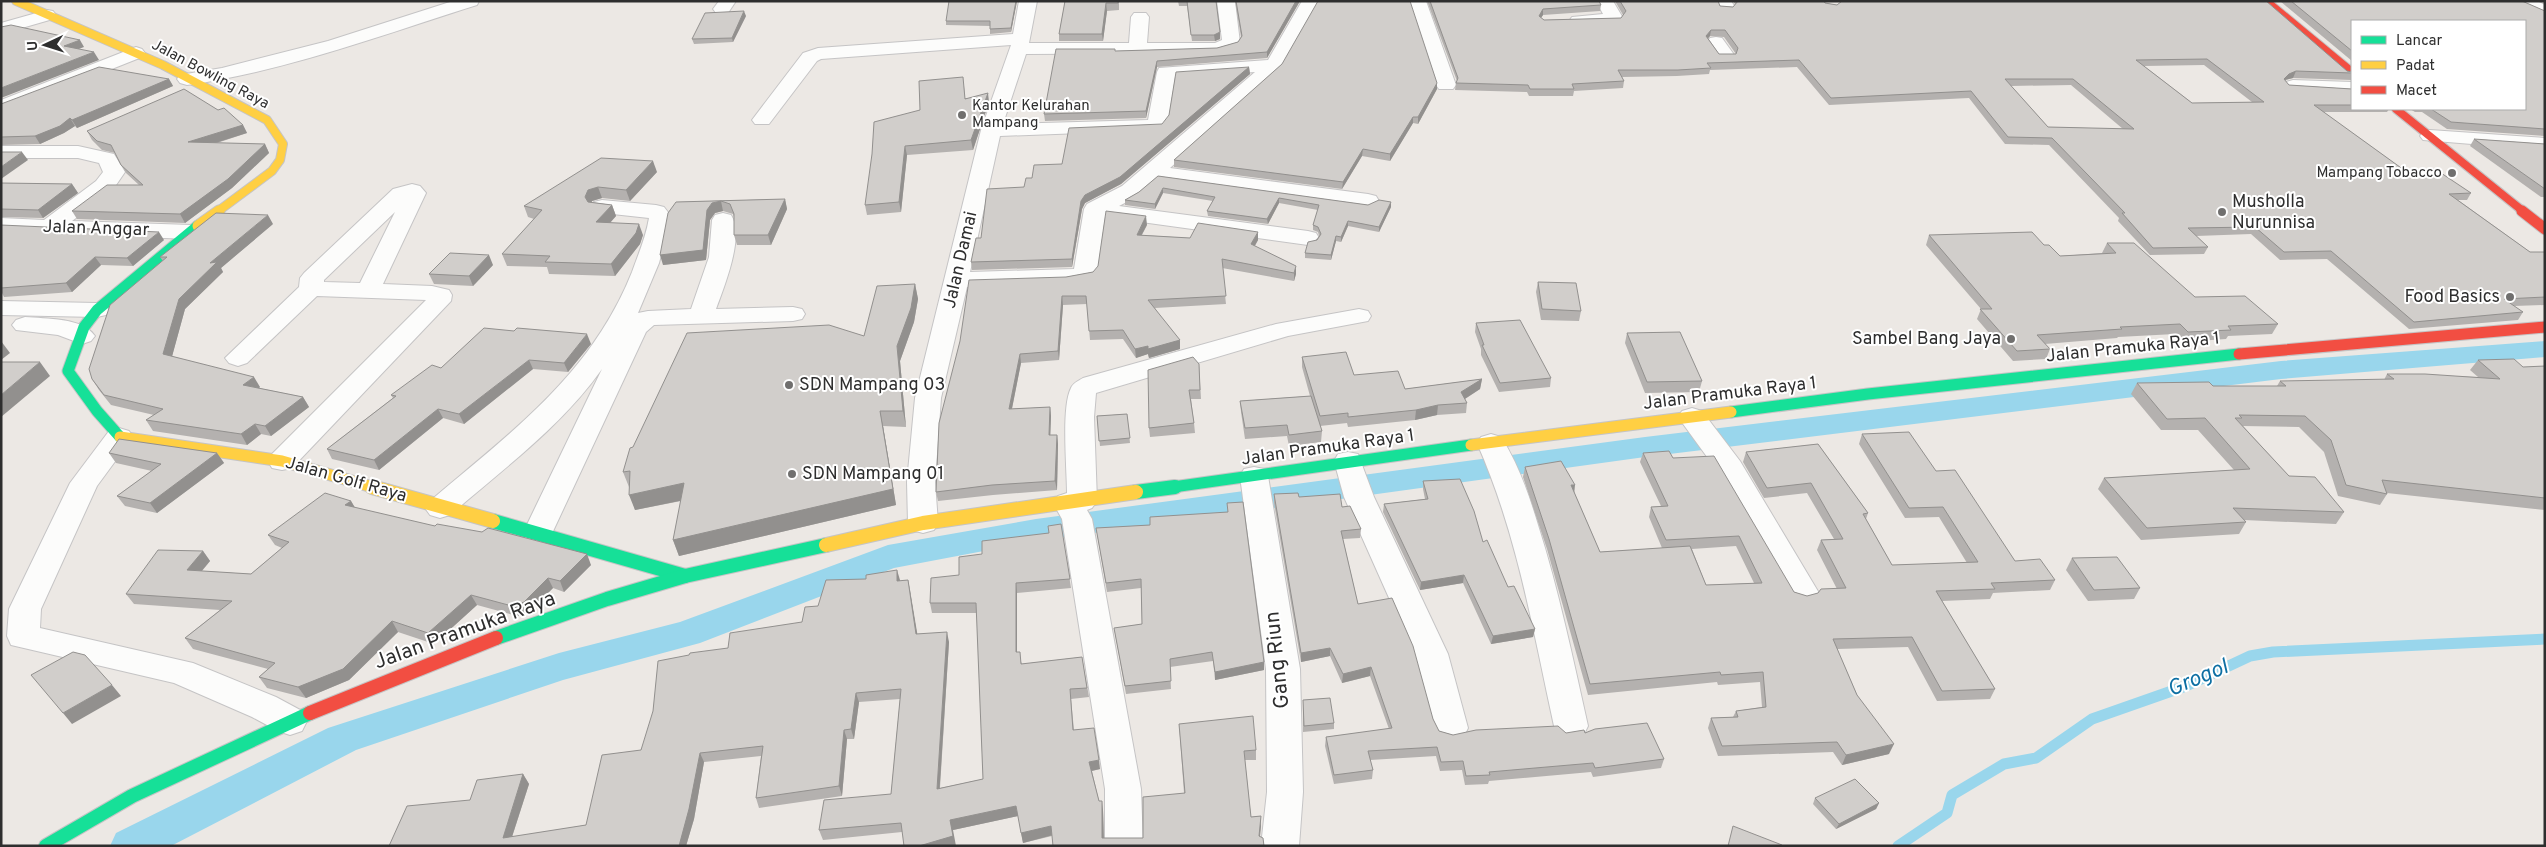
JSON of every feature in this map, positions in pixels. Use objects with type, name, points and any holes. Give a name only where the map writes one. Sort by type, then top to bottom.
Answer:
[{"type":"main road","name":"Jalan Bowling Raya","points":[[16,1],[136,53],[267,120],[283,144],[280,160],[272,171],[191,232],[97,310]]},
{"type":"main road","points":[[2266,1],[2351,71]]},
{"type":"main road","points":[[2397,110],[2545,229]]},
{"type":"main road","points":[[97,310],[84,327],[68,372],[96,411],[119,436]]},
{"type":"main road","name":"Jalan Pramuka Raya 1","points":[[923,523],[1077,513],[1353,478],[1499,462],[1704,433],[1868,394],[2159,362],[2545,327]]},
{"type":"main road","name":"Jalan Golf Raya","points":[[119,436],[282,461],[440,508],[685,576]]},
{"type":"main road","name":"Jalan Pramuka Raya","points":[[46,846],[132,796],[290,721],[463,649],[607,599],[685,576],[923,523]]},
{"type":"street","points":[[171,96],[193,82],[334,45],[471,1]]},
{"type":"street","name":"Jalan Damai","points":[[923,523],[921,482],[928,398],[991,130],[1020,44],[1028,1]]},
{"type":"street","points":[[762,120],[810,57],[818,54],[1020,44],[1138,48],[1217,48],[1231,43],[1232,35],[1226,1]]},
{"type":"street","points":[[1095,209],[1130,191],[1274,65],[1311,1]]},
{"type":"street","points":[[1417,1],[1446,85]]},
{"type":"street","points":[[1564,21],[1614,18],[1604,1]]},
{"type":"street","points":[[2523,1],[2545,12]]},
{"type":"street","points":[[1,29],[47,15]]},
{"type":"street","points":[[1138,48],[1140,17]]},
{"type":"street","points":[[1,107],[136,53]]},
{"type":"street","points":[[991,130],[1154,126],[1158,122],[1166,72],[1274,65]]},
{"type":"street","points":[[2293,86],[2351,88]]},
{"type":"street","points":[[40,152],[82,134]]},
{"type":"street","points":[[2430,136],[2545,144]]},
{"type":"street","points":[[1,152],[78,152],[107,158],[114,172],[104,186],[48,227]]},
{"type":"street","points":[[1153,172],[1368,200]]},
{"type":"street","points":[[238,358],[311,289],[312,278],[401,194],[412,191],[415,193],[368,291]]},
{"type":"street","points":[[440,508],[547,416],[574,390],[590,371],[635,297],[644,278],[660,226],[660,216],[656,212],[602,207]]},
{"type":"street","points":[[956,280],[1068,277],[1085,274],[1095,209]]},
{"type":"street","points":[[1095,209],[1308,238]]},
{"type":"street","points":[[701,317],[717,271],[725,235],[723,220]]},
{"type":"street","name":"Jalan Anggar","points":[[1,226],[191,232]]},
{"type":"street","points":[[282,461],[439,301],[440,295],[311,289]]},
{"type":"street","points":[[1,308],[97,310]]},
{"type":"street","points":[[537,535],[634,328],[648,318],[793,314]]},
{"type":"street","points":[[1124,846],[1123,789],[1077,513],[1080,417],[1083,389],[1092,384],[1285,329],[1359,316]]},
{"type":"street","points":[[1,324],[62,328],[82,336]]},
{"type":"street","points":[[1704,433],[1730,468],[1802,593]]},
{"type":"street","points":[[119,436],[84,483],[24,608],[23,636],[181,672],[264,706],[290,721]]},
{"type":"street","points":[[1499,462],[1537,577],[1571,726]]},
{"type":"street","points":[[1353,478],[1431,654],[1451,728]]},
{"type":"street","name":"Gang Riun","points":[[1255,490],[1283,668],[1285,792],[1280,846]]},
{"type":"building","points":[[949,1],[1016,1],[1011,28],[990,29],[990,21],[946,21]]},
{"type":"building","points":[[1065,1],[1118,1],[1118,3],[1106,3],[1102,34],[1059,34]]},
{"type":"building","points":[[1187,1],[1216,1],[1220,32],[1214,35],[1191,35]]},
{"type":"building","points":[[1236,1],[1296,1],[1267,52],[1157,61],[1146,111],[1044,114],[1056,49],[1115,49],[1115,51],[1217,48],[1238,42],[1242,36]]},
{"type":"building","points":[[1318,1],[1410,1],[1437,83],[1418,117],[1413,117],[1390,154],[1363,149],[1343,182],[1174,160],[1282,64]]},
{"type":"building","points":[[1430,1],[1599,1],[1601,5],[1543,9],[1539,16],[1544,20],[1621,18],[1626,11],[1620,1],[1718,1],[1720,6],[1733,7],[1738,1],[1824,1],[1825,3],[1837,5],[1842,1],[2266,1],[2347,71],[2351,72],[2296,71],[2284,79],[2289,85],[2351,89],[2351,105],[2314,105],[2404,170],[2435,169],[2471,193],[2449,194],[2530,252],[2545,252],[2545,297],[2504,299],[2523,312],[2414,322],[2331,251],[2284,252],[2255,227],[2188,228],[2208,247],[2153,248],[2122,213],[2125,213],[2052,138],[2008,137],[1971,91],[1831,98],[1799,60],[1707,63],[1711,68],[1678,70],[1618,70],[1624,81],[1572,84],[1574,89],[1530,89],[1528,85],[1456,83],[1458,78]],"holes":[[[1711,30],[1725,30],[1738,48],[1736,54],[1719,54],[1706,36]],[[2207,59],[2264,102],[2192,103],[2136,60]],[[2005,79],[2073,79],[2134,129],[2048,127]]]},
{"type":"building","points":[[2291,1],[2522,1],[2545,11],[2545,129],[2451,122],[2433,110],[2526,110],[2526,20],[2351,20],[2351,50]]},
{"type":"building","points":[[744,11],[732,38],[692,39],[705,13]]},
{"type":"building","points":[[11,25],[80,40],[64,46],[94,52],[1,88],[1,27]]},
{"type":"building","points":[[99,67],[169,79],[72,120],[70,118],[60,126],[35,136],[1,137],[1,104]]},
{"type":"building","points":[[1249,67],[1120,177],[1085,195],[1081,201],[1072,259],[971,262],[976,238],[981,238],[987,189],[1024,187],[1026,178],[1032,178],[1034,165],[1062,164],[1069,128],[1162,124],[1169,115],[1176,72]]},
{"type":"building","points":[[963,77],[965,99],[988,93],[971,140],[905,146],[899,202],[865,205],[874,122],[920,110],[919,81]]},
{"type":"building","points":[[184,89],[218,110],[224,108],[243,125],[188,142],[265,144],[228,179],[180,214],[72,211],[107,185],[143,185],[121,165],[111,145],[97,141],[87,131]]},
{"type":"building","points":[[2474,139],[2545,144],[2545,189]]},
{"type":"building","points":[[1,152],[22,152],[1,167]]},
{"type":"building","points":[[601,158],[653,161],[626,190],[598,187],[588,190],[585,197],[588,202],[612,205],[596,222],[639,224],[636,233],[611,264],[545,262],[550,256],[502,254],[542,210],[524,206]]},
{"type":"building","points":[[1158,176],[1368,205],[1379,200],[1391,202],[1379,227],[1348,221],[1341,237],[1336,236],[1331,255],[1305,253],[1308,242],[1317,240],[1321,234],[1318,227],[1313,225],[1319,205],[1279,198],[1267,219],[1207,211],[1215,197],[1163,188],[1155,204],[1125,200],[1139,192]]},
{"type":"building","points":[[1,183],[72,184],[38,210],[1,209]]},
{"type":"building","points":[[785,199],[768,235],[734,235],[734,214],[730,204],[721,201],[712,203],[707,210],[703,250],[660,255],[668,213],[676,202]]},
{"type":"building","points":[[1106,211],[1146,216],[1137,235],[1190,238],[1198,223],[1258,232],[1251,244],[1296,266],[1294,273],[1222,259],[1226,296],[1148,300],[1180,340],[1148,349],[1148,346],[1135,349],[1123,330],[1089,331],[1086,296],[1062,296],[1058,351],[1020,354],[1009,409],[1050,407],[1049,435],[1057,435],[1055,481],[992,485],[936,492],[939,423],[960,341],[969,280],[1066,277],[1093,272],[1098,266]]},
{"type":"building","points":[[216,213],[268,215],[210,263],[217,262],[179,299],[163,354],[254,377],[243,385],[303,397],[265,426],[255,424],[241,434],[146,420],[163,409],[104,395],[92,379],[89,369],[110,305],[167,257],[160,257]]},
{"type":"building","points":[[1,225],[159,232],[127,258],[95,257],[66,283],[1,288]]},
{"type":"building","points":[[2032,232],[2044,245],[2049,245],[2060,256],[2116,253],[2107,243],[2134,243],[2195,297],[2245,296],[2278,324],[2228,326],[2231,330],[2188,332],[2180,324],[2120,327],[2122,329],[2037,335],[2050,349],[2017,351],[1980,309],[1992,309],[1929,235]]},
{"type":"building","points":[[450,253],[489,255],[469,276],[429,274]]},
{"type":"building","points":[[1538,282],[1576,283],[1581,311],[1542,309]]},
{"type":"building","points":[[915,284],[911,308],[897,346],[903,411],[880,411],[893,489],[673,540],[684,483],[629,495],[630,471],[623,472],[630,448],[633,447],[687,333],[829,325],[864,336],[877,286]]},
{"type":"building","points":[[1520,320],[1551,378],[1500,383],[1482,345],[1484,345],[1476,323]]},
{"type":"building","points":[[484,328],[514,331],[517,328],[587,334],[564,363],[529,360],[459,414],[438,409],[374,460],[327,449],[396,396],[391,395],[432,365],[441,368]]},
{"type":"building","points":[[1680,332],[1702,381],[1647,382],[1627,333]]},
{"type":"building","points":[[1346,352],[1354,375],[1398,371],[1405,389],[1482,379],[1461,392],[1467,403],[1348,417],[1348,413],[1320,416],[1302,357]]},
{"type":"building","points":[[1193,357],[1199,364],[1200,390],[1189,390],[1194,423],[1149,428],[1148,370]]},
{"type":"building","points":[[2514,359],[2523,367],[2545,366],[2545,498],[2382,480],[2387,494],[2346,485],[2331,440],[2305,416],[2239,415],[2242,418],[2235,418],[2289,476],[2315,477],[2344,512],[2233,508],[2246,522],[2147,528],[2104,478],[2250,469],[2205,418],[2167,419],[2137,383],[2209,382],[2213,386],[2286,386],[2280,381],[2394,379],[2387,374],[2425,374],[2500,379],[2478,360]]},
{"type":"building","points":[[1,362],[40,362],[1,395]]},
{"type":"building","points":[[1311,396],[1322,431],[1289,435],[1287,425],[1245,428],[1240,401]]},
{"type":"building","points":[[1127,414],[1130,438],[1099,441],[1097,416]]},
{"type":"building","points":[[1909,432],[1936,471],[1955,470],[2015,561],[2040,559],[2055,580],[1991,583],[1995,589],[1936,591],[1995,689],[1942,691],[1912,637],[1833,639],[1857,695],[1894,744],[1846,755],[1837,742],[1722,746],[1711,718],[1738,717],[1736,711],[1766,707],[1763,672],[1721,675],[1720,672],[1590,684],[1549,539],[1525,467],[1561,461],[1575,485],[1571,485],[1600,552],[1690,546],[1706,585],[1762,583],[1739,536],[1666,540],[1651,507],[1668,506],[1643,453],[1669,451],[1673,458],[1714,456],[1794,592],[1807,596],[1818,593],[1821,589],[1846,588],[1821,540],[1843,539],[1811,483],[1767,488],[1746,452],[1818,444],[1868,513],[1863,514],[1892,565],[1978,562],[1943,507],[1909,508],[1862,434]]},
{"type":"building","points":[[119,439],[217,453],[150,503],[117,496],[161,464],[109,453]]},
{"type":"building","points":[[1460,479],[1474,511],[1483,542],[1487,540],[1508,587],[1514,586],[1535,629],[1493,636],[1464,575],[1421,582],[1384,504],[1428,499],[1423,481]]},
{"type":"building","points":[[325,493],[351,501],[345,505],[435,526],[437,524],[482,532],[488,528],[587,554],[560,581],[548,578],[524,602],[512,606],[471,595],[428,633],[392,621],[343,669],[298,687],[259,677],[275,663],[185,638],[232,601],[126,594],[158,550],[203,551],[187,570],[251,574],[289,542],[268,535]]},
{"type":"building","points":[[1298,493],[1299,497],[1340,494],[1342,507],[1350,506],[1361,529],[1341,531],[1358,604],[1392,598],[1413,646],[1433,719],[1439,731],[1453,735],[1476,730],[1558,726],[1566,733],[1584,730],[1585,733],[1595,729],[1647,723],[1664,759],[1595,768],[1593,763],[1489,772],[1490,775],[1466,776],[1463,761],[1441,762],[1437,747],[1368,751],[1373,770],[1334,775],[1326,737],[1392,728],[1371,667],[1343,674],[1330,648],[1301,653],[1274,494]]},
{"type":"building","points":[[1243,502],[1264,662],[1215,672],[1212,652],[1170,659],[1171,681],[1125,686],[1114,628],[1142,624],[1141,579],[1106,583],[1096,528],[1150,525],[1150,517],[1228,512],[1227,503]]},
{"type":"building","points":[[1061,524],[1070,579],[1016,583],[1016,652],[1020,652],[1021,664],[1082,657],[1087,688],[1070,689],[1073,730],[1094,728],[1099,760],[1089,762],[1099,801],[1102,801],[1102,838],[1143,838],[1143,797],[1185,793],[1179,724],[1253,716],[1256,750],[1244,751],[1251,817],[1261,816],[1259,836],[1263,838],[1264,846],[1053,846],[1051,826],[1021,833],[1016,806],[950,820],[953,836],[919,846],[904,846],[901,823],[819,830],[824,800],[891,794],[901,689],[856,693],[851,729],[844,730],[839,786],[756,798],[763,746],[700,753],[689,809],[679,846],[389,846],[407,806],[470,800],[477,780],[523,774],[503,838],[586,825],[602,755],[641,750],[653,711],[658,661],[689,655],[690,653],[728,648],[730,633],[802,622],[805,607],[818,606],[826,580],[866,579],[866,575],[897,570],[897,581],[908,580],[916,634],[947,632],[937,789],[983,779],[976,603],[930,603],[931,578],[959,575],[959,557],[982,554],[982,541],[1049,533],[1048,526]]},
{"type":"building","points":[[2117,557],[2140,588],[2094,590],[2072,558]]},
{"type":"building","points":[[73,652],[85,655],[112,685],[63,713],[31,675]]},
{"type":"building","points":[[1330,698],[1334,723],[1304,726],[1303,700]]},
{"type":"building","points":[[1855,779],[1879,803],[1839,824],[1815,798]]},
{"type":"building","points":[[1733,826],[1782,845],[1782,846],[1728,846]]},
{"type":"waterway","points":[[131,846],[342,739],[559,667],[687,634],[888,557],[1036,530],[1645,447],[2281,370],[2545,349]]},
{"type":"waterway","name":"Grogol","points":[[1898,846],[1947,813],[1952,795],[2004,764],[2036,758],[2092,719],[2186,686],[2250,656],[2273,652],[2545,639]]},
{"type":"traffic: fast","points":[[120,437],[97,411],[68,371],[84,327],[97,310],[198,226]]},
{"type":"traffic: fast","points":[[1731,412],[1868,394],[2239,354]]},
{"type":"traffic: fast","points":[[1136,492],[1471,445]]},
{"type":"traffic: fast","points":[[493,521],[685,576]]},
{"type":"traffic: fast","points":[[496,638],[607,599],[685,576],[826,545]]},
{"type":"traffic: fast","points":[[46,846],[132,796],[310,713]]},
{"type":"traffic: slow","points":[[16,1],[163,65],[267,120],[283,144],[280,160],[272,171],[198,226]]},
{"type":"traffic: slow","points":[[1471,445],[1731,412]]},
{"type":"traffic: slow","points":[[120,437],[282,461],[493,521]]},
{"type":"traffic: slow","points":[[826,545],[923,523],[1136,492]]},
{"type":"traffic: jam","points":[[2266,1],[2351,71]]},
{"type":"traffic: jam","points":[[2397,110],[2545,229]]},
{"type":"traffic: jam","points":[[2239,354],[2545,327]]},
{"type":"traffic: jam","points":[[310,713],[496,638]]},
{"type":"place","name":"Kantor Kelurahan Mampang","points":[[962,115]]},
{"type":"place","name":"Mampang Tobacco","points":[[2452,173]]},
{"type":"place","name":"Musholla Nurunnisa","points":[[2222,212]]},
{"type":"place","name":"Food Basics","points":[[2510,297]]},
{"type":"place","name":"Sambel Bang Jaya","points":[[2011,339]]},
{"type":"place","name":"SDN Mampang 03","points":[[789,385]]},
{"type":"place","name":"SDN Mampang 01","points":[[792,474]]}]
